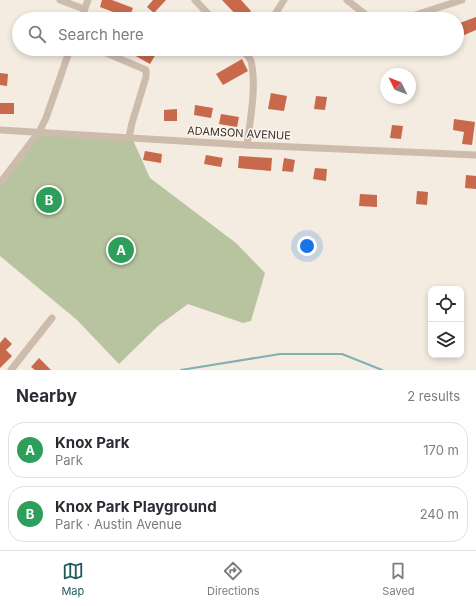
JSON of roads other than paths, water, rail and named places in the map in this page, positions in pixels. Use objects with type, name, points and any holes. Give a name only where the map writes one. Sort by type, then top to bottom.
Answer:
[{"type":"street","points":[[60,0],[84,9]]},
{"type":"street","points":[[83,12],[88,0]]},
{"type":"street","points":[[195,0],[206,12]]},
{"type":"street","points":[[276,12],[284,0]]},
{"type":"street","points":[[347,0],[362,12]]},
{"type":"street","points":[[425,12],[462,0]]},
{"type":"street","points":[[0,183],[39,132],[46,118],[68,56]]},
{"type":"street","points":[[113,56],[146,70],[146,77],[129,137]]},
{"type":"street","points":[[247,145],[254,87],[251,61],[248,56]]},
{"type":"street","name":"ADAMSON AVENUE","points":[[0,130],[247,145],[476,156]]},
{"type":"street","points":[[11,370],[52,318]]},
{"type":"waterway","points":[[181,370],[280,354],[342,354],[382,370]]},
{"type":"place","name":"Knox Park Playground","points":[[49,200]]},
{"type":"place","name":"Knox Park","points":[[121,250]]}]
